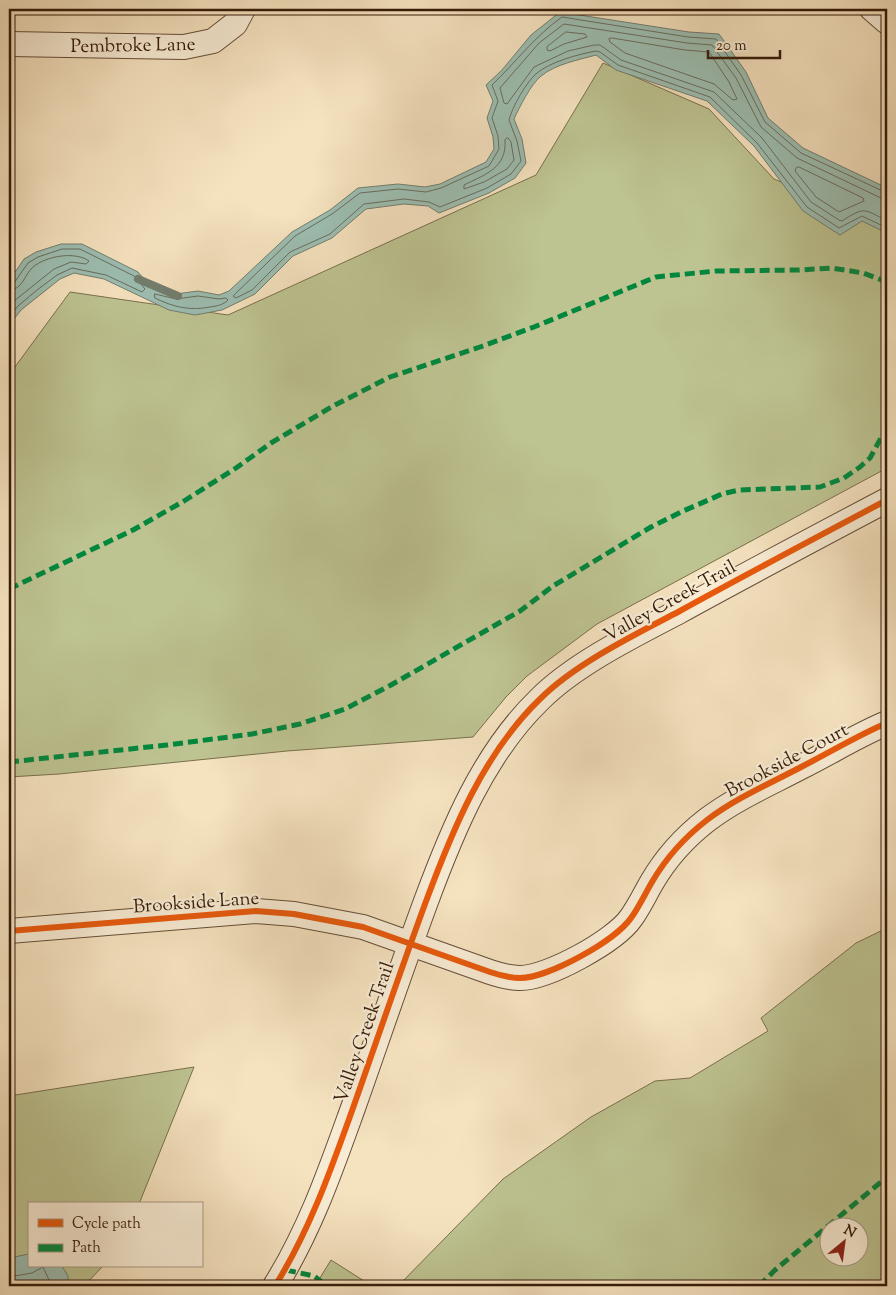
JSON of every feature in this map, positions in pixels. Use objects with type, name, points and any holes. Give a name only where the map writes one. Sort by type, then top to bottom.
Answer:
[{"type":"street","name":"Pembroke Lane","points":[[9,44],[184,47],[213,41],[235,24],[243,9]]},
{"type":"street","points":[[872,9],[887,22]]},
{"type":"street","name":"Valley Creek Trail","points":[[276,1286],[320,1200],[444,853],[488,764],[521,718],[541,697],[597,657],[645,629],[887,500]]},
{"type":"street","name":"Brookside Court","points":[[411,943],[505,976],[520,978],[553,970],[599,945],[622,929],[631,919],[652,881],[671,854],[708,820],[758,790],[887,722]]},
{"type":"street","name":"Brookside Lane","points":[[9,931],[256,911],[294,914],[340,922],[363,927],[411,943]]},
{"type":"green space","points":[[603,63],[709,109],[774,179],[887,228],[887,468],[597,624],[527,676],[506,697],[473,737],[287,751],[59,774],[9,777],[9,375],[70,292],[228,315],[536,175]]},
{"type":"green space","points":[[887,928],[887,1286],[398,1286],[503,1179],[591,1117],[655,1081],[690,1078],[768,1031],[761,1018],[856,943]]},
{"type":"green space","points":[[194,1067],[140,1202],[28,1202],[28,1268],[101,1268],[84,1286],[9,1286],[9,1096]]},
{"type":"green space","points":[[331,1260],[372,1286],[315,1286]]},
{"type":"water","points":[[560,12],[689,32],[719,34],[746,72],[768,118],[803,148],[887,188],[887,233],[862,221],[840,235],[803,211],[754,146],[707,101],[616,70],[596,55],[553,68],[541,76],[533,85],[514,119],[522,139],[526,163],[515,178],[489,193],[439,213],[428,206],[404,204],[366,209],[332,238],[293,256],[255,294],[222,310],[195,315],[169,310],[104,279],[74,273],[60,279],[21,310],[11,323],[9,317],[9,281],[24,259],[36,252],[61,244],[82,244],[138,272],[150,286],[176,294],[198,291],[219,295],[229,291],[292,232],[330,210],[358,188],[398,184],[425,187],[440,184],[486,162],[494,149],[493,137],[487,118],[493,101],[486,85],[502,70],[531,35]]},
{"type":"water","points":[[28,1254],[28,1268],[63,1268],[68,1276],[68,1286],[9,1286],[9,1258]]},
{"type":"waterway","points":[[138,279],[178,296]]},
{"type":"marked path","points":[[9,589],[133,530],[184,501],[271,443],[333,406],[390,377],[534,327],[656,277],[716,271],[832,268],[863,273],[882,280],[887,287]]},
{"type":"marked path","points":[[9,762],[252,734],[300,724],[345,709],[391,685],[520,611],[553,586],[651,527],[681,512],[722,494],[739,490],[820,487],[844,478],[870,458],[887,427]]},
{"type":"marked path","points":[[759,1286],[775,1270],[887,1177]]},
{"type":"marked path","points":[[286,1270],[314,1276],[327,1286]]},
{"type":"cycle path","points":[[275,1286],[299,1243],[328,1176],[446,849],[471,795],[502,744],[540,699],[554,686],[587,662],[624,640],[887,500]]},
{"type":"cycle path","points":[[9,931],[256,911],[294,914],[363,927],[501,975],[516,978],[532,976],[547,972],[580,957],[623,927],[634,914],[657,873],[670,856],[691,833],[707,820],[754,791],[887,723]]}]
